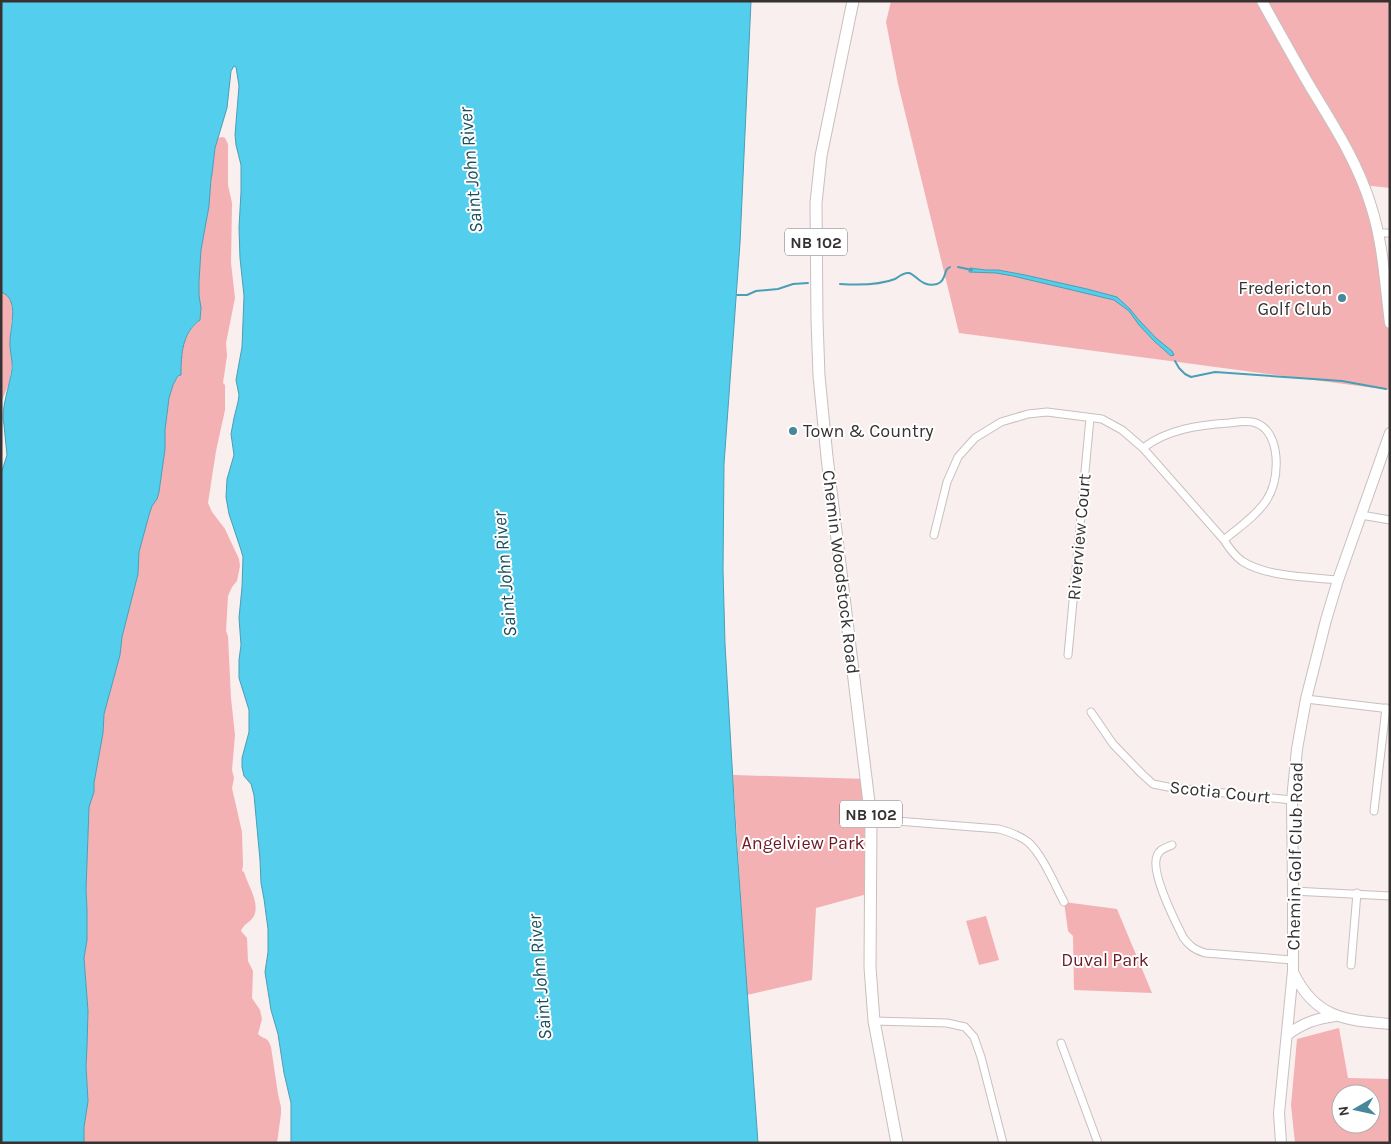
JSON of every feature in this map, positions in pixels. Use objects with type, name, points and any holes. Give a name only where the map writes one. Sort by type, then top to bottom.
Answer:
[{"type":"main road","name":"Chemin Woodstock Road","points":[[853,1],[821,156],[816,203],[819,376],[871,819],[870,967],[874,1021],[896,1143]]},
{"type":"street","points":[[1262,1],[1293,58],[1349,152],[1371,206],[1378,233],[1390,323]]},
{"type":"street","points":[[1378,233],[1390,233]]},
{"type":"street","points":[[934,535],[947,482],[958,457],[976,438],[1000,422],[1028,414],[1047,412],[1069,414],[1102,419],[1122,430],[1143,448],[1224,540],[1232,552],[1243,562],[1268,572],[1338,580]]},
{"type":"street","name":"Riverview Court","points":[[1068,655],[1090,418]]},
{"type":"street","points":[[1143,448],[1154,440],[1184,429],[1212,424],[1248,421],[1264,428],[1270,435],[1276,454],[1277,465],[1272,489],[1260,509],[1224,540]]},
{"type":"street","name":"Chemin Golf Club Road","points":[[1281,1143],[1279,1113],[1293,971],[1292,800],[1297,749],[1318,648],[1338,580],[1390,433]]},
{"type":"street","points":[[1361,515],[1390,520]]},
{"type":"street","points":[[1306,699],[1388,708],[1374,811]]},
{"type":"street","name":"Scotia Court","points":[[1091,712],[1113,744],[1153,784],[1168,788],[1292,800]]},
{"type":"street","points":[[871,819],[999,829],[1020,836],[1038,854],[1064,902]]},
{"type":"street","points":[[1172,845],[1161,849],[1157,855],[1155,862],[1156,870],[1164,894],[1187,943],[1198,951],[1205,953],[1293,960]]},
{"type":"street","points":[[1293,891],[1390,896]]},
{"type":"street","points":[[1352,965],[1357,893]]},
{"type":"street","points":[[1293,971],[1298,983],[1322,1010],[1335,1016],[1390,1024]]},
{"type":"street","points":[[1287,1035],[1298,1026],[1310,1021],[1335,1016]]},
{"type":"street","points":[[874,1021],[947,1023],[965,1027],[974,1037],[979,1050],[1003,1143]]},
{"type":"street","points":[[1061,1043],[1098,1143]]},
{"type":"green space","name":"Fredericton Golf Club","points":[[891,1],[1390,1],[1390,188],[1363,185],[1371,206],[1390,323],[1390,390],[959,333],[898,84],[886,22]]},
{"type":"green space","points":[[218,138],[225,138],[228,144],[228,185],[232,203],[231,263],[235,298],[226,343],[227,356],[223,383],[225,385],[225,410],[208,503],[212,512],[225,529],[239,559],[240,566],[237,581],[228,596],[226,631],[228,636],[235,735],[232,788],[242,832],[242,871],[256,905],[254,916],[241,931],[247,938],[248,961],[253,971],[252,998],[260,1010],[262,1019],[258,1034],[270,1043],[281,1114],[277,1143],[84,1143],[84,1127],[88,1101],[86,1066],[88,1011],[84,958],[87,940],[86,890],[89,807],[94,792],[104,714],[120,655],[122,637],[138,574],[139,552],[152,506],[159,492],[169,398],[173,385],[181,375],[181,359],[186,338],[194,325],[200,320],[199,281],[201,250],[209,206],[215,148]]},
{"type":"green space","points":[[1,292],[7,294],[11,302],[13,316],[10,345],[11,371],[9,383],[1,403]]},
{"type":"green space","name":"Angelview Park","points":[[733,775],[867,779],[871,893],[816,908],[812,980],[747,995]]},
{"type":"green space","name":"Duval Park","points":[[1064,902],[1117,909],[1152,993],[1074,990],[1073,936],[1068,931]]},
{"type":"green space","points":[[986,916],[999,960],[979,965],[966,921]]},
{"type":"green space","points":[[1339,1028],[1348,1078],[1390,1079],[1390,1143],[1295,1143],[1291,1105],[1297,1039]]},
{"type":"water","name":"Saint John River","points":[[1,1],[751,1],[740,243],[724,464],[723,570],[725,644],[736,834],[758,1143],[291,1143],[291,1103],[278,1034],[271,1010],[265,972],[268,952],[268,929],[261,883],[254,795],[251,784],[244,776],[242,767],[242,758],[249,732],[249,710],[239,678],[241,645],[239,618],[243,557],[229,514],[226,497],[227,479],[234,455],[231,434],[239,395],[236,380],[242,347],[244,296],[239,228],[241,165],[235,135],[239,86],[236,67],[234,66],[231,71],[227,108],[215,148],[209,206],[201,250],[199,281],[200,320],[189,331],[186,338],[181,359],[181,375],[178,376],[173,385],[169,398],[159,492],[149,515],[139,552],[138,574],[122,637],[120,655],[104,714],[94,792],[89,807],[86,890],[87,940],[84,958],[88,1011],[86,1066],[88,1101],[84,1127],[84,1143],[1,1143],[1,474],[7,455],[3,412],[12,369],[10,338],[13,315],[11,301],[1,292]]},
{"type":"water","points":[[970,268],[998,270],[1025,275],[1117,297],[1174,355],[1171,356],[1154,341],[1129,311],[1114,300],[1013,276],[969,272]]},
{"type":"waterway","points":[[840,284],[882,282],[909,273],[920,281],[932,285],[939,283],[950,267]]},
{"type":"waterway","points":[[958,267],[972,270]]},
{"type":"waterway","points":[[737,295],[747,295],[756,291],[808,283]]},
{"type":"waterway","points":[[1175,361],[1179,368],[1191,377],[1215,372],[1342,381],[1386,389]]},
{"type":"place","name":"Fredericton Golf Club","points":[[1342,298]]},
{"type":"place","name":"Town & Country","points":[[793,431]]}]
